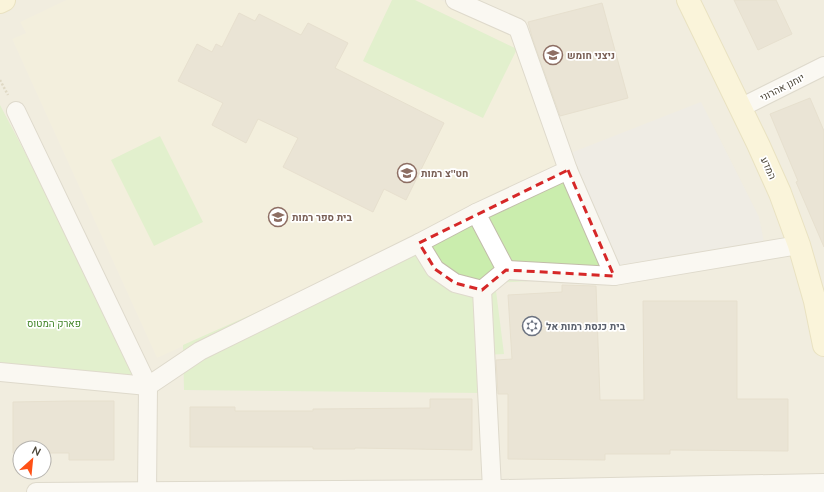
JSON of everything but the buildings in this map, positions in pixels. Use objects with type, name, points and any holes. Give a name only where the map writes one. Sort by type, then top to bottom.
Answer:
[{"type":"street","points":[[0,2],[4,0]]},
{"type":"street","points":[[455,0],[518,28],[568,170],[614,276]]},
{"type":"street","name":"המדע","points":[[688,0],[758,144],[780,193],[799,245],[815,301],[824,345]]},
{"type":"street","name":"יוחנן אהרוני","points":[[740,108],[824,66]]},
{"type":"street","points":[[16,111],[148,394],[147,491]]},
{"type":"street","points":[[0,372],[148,394],[200,351],[568,170]]},
{"type":"street","points":[[476,214],[506,270]]},
{"type":"street","points":[[419,243],[435,269],[455,283],[482,290]]},
{"type":"street","points":[[482,290],[506,270],[614,276],[799,245]]},
{"type":"street","points":[[482,290],[499,490]]},
{"type":"street","points":[[36,492],[499,490],[824,483]]},
{"type":"highlighted area","points":[[568,170],[614,276],[506,270],[482,290],[455,283],[435,269],[419,243]]},
{"type":"shaded area","points":[[0,0],[824,0],[824,492],[0,492]]},
{"type":"shaded area","name":"בית ספר רמות","points":[[66,0],[441,0],[512,34],[565,168],[360,266],[157,358],[12,39],[26,33],[20,22]]},
{"type":"shaded area","points":[[701,102],[759,217],[764,243],[621,268],[568,154]]},
{"type":"green space","points":[[392,0],[415,0],[517,49],[483,118],[363,61]]},
{"type":"green space","name":"פארק המטוס","points":[[0,105],[148,386],[0,372]]},
{"type":"green space","points":[[160,136],[203,222],[154,246],[111,160]]},
{"type":"green space","points":[[565,168],[614,276],[495,283],[504,354],[485,355],[486,393],[184,390],[183,345],[360,266]]},
{"type":"place","name":"ניצני חומש","points":[[553,55]]},
{"type":"place","name":"חט''צ רמות","points":[[407,173]]},
{"type":"place","name":"בית ספר רמות","points":[[278,217]]},
{"type":"place","name":"בית כנסת רמות אל","points":[[532,326]]}]
